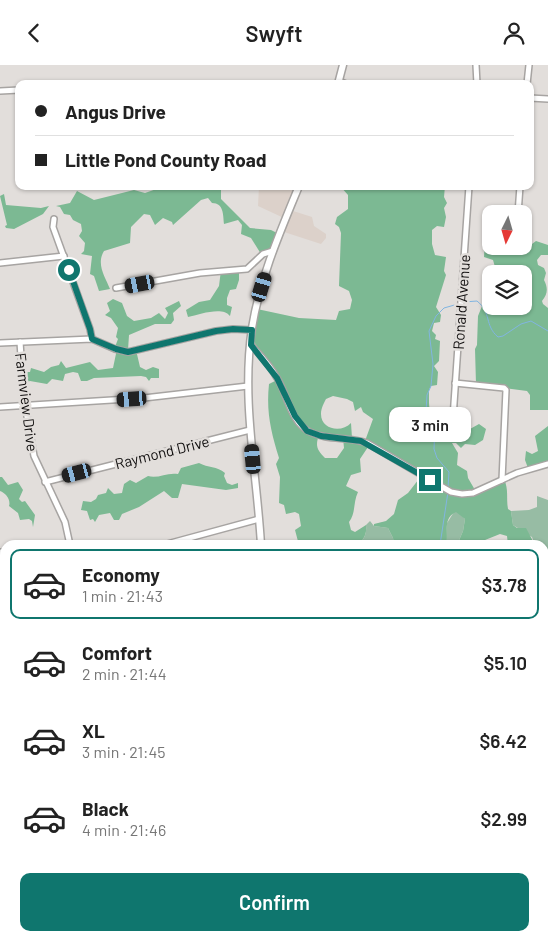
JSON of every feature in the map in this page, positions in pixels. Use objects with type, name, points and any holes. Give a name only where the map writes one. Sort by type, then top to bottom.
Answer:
[{"type":"main road","points":[[339,80],[343,65]]},
{"type":"main road","points":[[261,540],[250,430],[248,387],[252,330],[259,297],[273,251],[297,190]]},
{"type":"street","points":[[476,65],[477,80]]},
{"type":"street","points":[[527,80],[529,65]]},
{"type":"street","points":[[0,91],[15,90]]},
{"type":"street","points":[[534,98],[548,99]]},
{"type":"street","name":"Ronald Avenue","points":[[453,418],[469,190]]},
{"type":"street","points":[[519,205],[520,190]]},
{"type":"street","points":[[54,219],[53,227],[92,339]]},
{"type":"street","points":[[116,289],[200,273],[247,269],[263,254],[273,251]]},
{"type":"street","points":[[0,263],[64,257]]},
{"type":"street","points":[[0,343],[92,339],[128,352],[216,331],[233,329],[252,330]]},
{"type":"street","name":"Farmview Drive","points":[[20,342],[22,383],[34,456],[65,522],[69,540]]},
{"type":"street","points":[[251,345],[277,378],[295,416],[307,431],[321,436],[361,441],[457,493],[473,493],[548,463]]},
{"type":"street","points":[[455,383],[504,388],[506,391],[502,480]]},
{"type":"street","points":[[0,407],[144,398],[248,387]]},
{"type":"street","name":"Raymond Drive","points":[[45,482],[250,430]]},
{"type":"street","points":[[182,540],[259,519]]},
{"type":"shaded area","points":[[259,190],[298,190],[290,210],[312,217],[314,226],[326,234],[326,238],[321,244],[281,231],[286,219],[258,206]]},
{"type":"green space","points":[[134,190],[145,193],[154,190],[221,190],[221,199],[250,228],[271,230],[279,234],[273,252],[261,254],[251,238],[241,234],[242,225],[238,220],[224,224],[221,207],[212,203],[208,198],[201,200],[173,225],[172,222],[163,218],[155,225],[150,215],[144,214],[131,227],[130,243],[104,251],[101,266],[110,289],[99,291],[94,276],[90,274],[92,256],[81,254],[84,251],[85,243],[79,236],[82,231],[81,224],[73,220],[70,215],[64,214],[60,207],[56,206],[70,203],[77,191],[94,200]]},
{"type":"green space","points":[[344,190],[445,190],[444,197],[447,203],[444,208],[446,217],[444,227],[437,226],[432,230],[432,244],[435,255],[446,257],[444,271],[446,275],[436,307],[441,315],[440,322],[434,323],[432,331],[436,335],[435,339],[440,341],[439,361],[434,366],[438,372],[437,385],[431,386],[429,390],[430,409],[431,412],[438,416],[453,418],[459,425],[470,429],[479,424],[486,429],[483,440],[475,445],[465,444],[461,448],[456,443],[452,443],[458,453],[457,465],[467,471],[468,478],[475,490],[504,479],[507,490],[508,509],[511,511],[513,525],[517,528],[526,528],[532,540],[507,540],[507,536],[500,534],[485,540],[459,540],[465,519],[456,512],[447,522],[447,540],[393,540],[388,528],[374,526],[374,524],[386,521],[394,514],[398,500],[408,493],[422,475],[370,444],[360,459],[361,472],[351,475],[346,486],[358,492],[353,515],[349,522],[351,530],[355,532],[366,525],[362,540],[298,540],[295,530],[301,526],[299,514],[295,512],[286,514],[284,505],[279,503],[280,477],[276,464],[279,458],[268,404],[269,384],[277,380],[253,340],[257,309],[299,318],[336,320],[339,311],[350,309],[352,300],[349,291],[339,286],[341,233],[339,227],[335,224],[337,217],[348,209],[348,195]],"holes":[[[333,396],[353,402],[355,411],[361,407],[363,412],[373,419],[365,441],[352,438],[351,423],[338,429],[324,424],[321,414],[326,399]],[[319,435],[343,438],[344,448],[337,458],[325,458],[320,453],[317,445]]]},
{"type":"green space","points":[[4,194],[6,205],[41,208],[49,206],[43,214],[14,229],[6,228],[5,226],[7,225],[0,196]]},
{"type":"green space","points":[[536,241],[548,245],[548,255],[541,255],[537,260],[538,265],[544,268],[546,273],[544,280],[547,291],[542,301],[548,308],[548,410],[530,410],[530,395],[527,391],[476,384],[475,349],[477,345],[478,316],[482,306],[482,315],[532,315],[532,265],[494,265],[493,260],[484,257],[484,255],[532,255],[532,244]]},
{"type":"green space","points":[[239,269],[239,280],[236,289],[230,290],[227,298],[227,305],[232,307],[230,316],[227,313],[217,311],[188,317],[186,310],[199,302],[210,300],[219,286],[221,270]]},
{"type":"green space","points":[[113,299],[122,303],[127,316],[134,321],[151,318],[159,313],[165,319],[168,313],[165,308],[179,301],[181,306],[173,313],[174,320],[171,324],[155,324],[129,335],[128,350],[136,350],[140,367],[146,370],[153,367],[159,369],[159,378],[151,378],[149,381],[146,377],[141,376],[94,378],[81,381],[78,373],[73,372],[65,374],[63,381],[52,379],[47,384],[30,381],[23,383],[22,372],[30,372],[31,368],[44,372],[51,367],[59,365],[61,361],[66,368],[90,362],[98,370],[113,368],[117,349],[115,347],[118,339],[116,337],[118,328],[111,318],[105,315],[110,311],[107,303]]},
{"type":"green space","points":[[548,426],[548,462],[528,468],[525,460],[526,451],[532,454],[538,451],[535,436]]},
{"type":"green space","points":[[199,463],[222,471],[225,473],[224,476],[227,483],[232,485],[238,483],[238,488],[226,490],[182,484],[178,498],[172,498],[164,491],[139,507],[122,514],[119,520],[114,520],[110,513],[99,515],[95,522],[93,519],[90,520],[87,511],[81,510],[83,501],[91,502],[98,495],[106,493],[108,488],[114,494],[122,493],[124,484],[130,480],[136,483],[148,476],[178,474],[181,468]]},
{"type":"green space","points":[[0,477],[8,485],[18,482],[23,490],[19,499],[22,502],[25,501],[35,515],[33,527],[32,521],[29,519],[20,520],[18,513],[9,506],[8,497],[0,491]]},
{"type":"green space","points":[[537,496],[548,500],[548,540],[533,540],[532,537],[513,525],[511,511],[529,510],[537,507]]},
{"type":"green space","points":[[454,512],[459,512],[465,519],[459,540],[446,540],[447,523]]},
{"type":"green space","points":[[370,521],[374,526],[388,528],[393,540],[363,540],[366,525]]},
{"type":"waterway","points":[[464,302],[477,301],[482,305],[491,328],[498,337],[503,336],[521,324],[531,321],[548,331]]},
{"type":"waterway","points":[[448,488],[449,472],[437,458],[434,449],[435,425],[426,411],[433,364],[429,331],[436,316],[444,308],[458,304]]},
{"type":"waterway","points":[[441,540],[448,492]]},
{"type":"route","points":[[69,270],[92,339],[128,352],[216,331],[233,329],[252,330],[251,345],[277,378],[295,416],[307,431],[321,436],[361,441],[430,480]]}]
